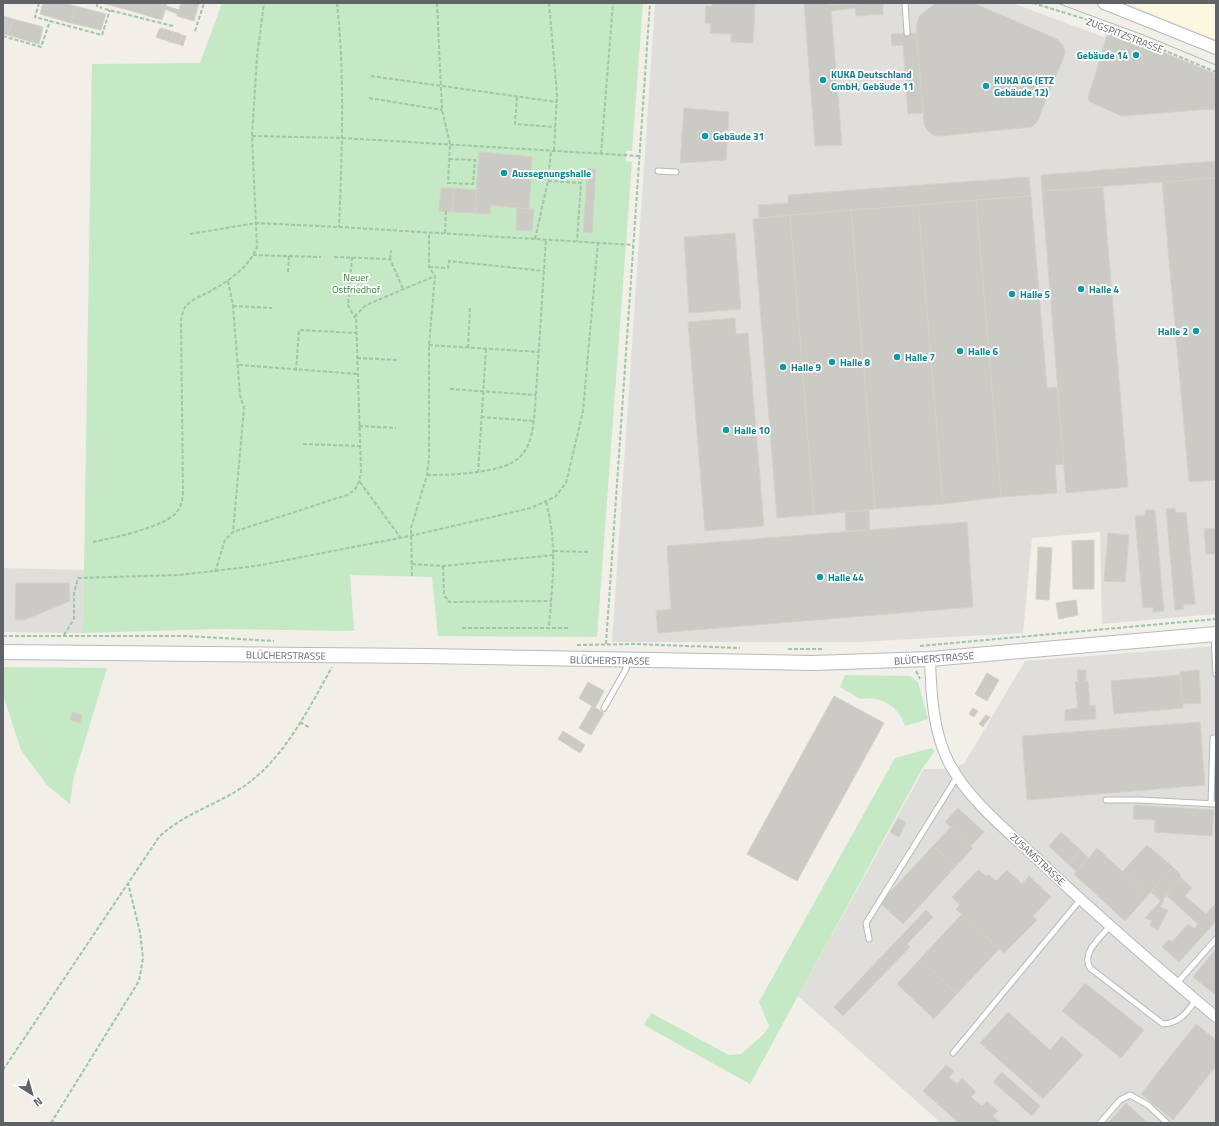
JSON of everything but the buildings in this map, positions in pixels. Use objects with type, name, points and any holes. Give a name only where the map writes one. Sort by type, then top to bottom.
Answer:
[{"type":"main road","name":"BLÜCHERSTRASSE","points":[[3,652],[813,663],[930,659],[1215,634]]},
{"type":"street","points":[[1104,3],[1127,7],[1216,48]]},
{"type":"street","name":"ZUSAMSTRASSE","points":[[930,659],[938,734],[949,763],[958,776],[987,812],[1080,900],[1216,1017]]},
{"type":"lane","points":[[905,3],[907,33]]},
{"type":"lane","points":[[658,171],[676,172]]},
{"type":"lane","points":[[1215,634],[1216,674]]},
{"type":"lane","points":[[604,708],[626,669],[627,660]]},
{"type":"lane","points":[[1106,800],[1139,800],[1213,804],[1213,738],[1216,738]]},
{"type":"lane","points":[[869,939],[866,923],[958,776]]},
{"type":"lane","points":[[953,1053],[1080,900]]},
{"type":"lane","points":[[1110,926],[1089,951],[1086,958],[1090,968],[1163,1024],[1179,1020],[1196,1000]]},
{"type":"lane","points":[[1176,984],[1216,939]]},
{"type":"lane","points":[[1100,1123],[1120,1100],[1130,1095],[1148,1105],[1167,1123]]},
{"type":"path","points":[[39,3],[35,17],[102,35],[110,10]]},
{"type":"path","points":[[98,3],[97,6],[102,8]]},
{"type":"path","points":[[195,31],[204,3]]},
{"type":"path","points":[[93,542],[117,537],[160,522],[174,514],[178,509],[183,491],[181,321],[183,312],[188,303],[228,281],[253,255],[257,247],[252,136],[257,57],[264,3]]},
{"type":"path","points":[[337,3],[343,76],[343,138],[339,226]]},
{"type":"path","points":[[437,3],[442,110],[450,144],[449,159],[448,183],[473,184],[475,160],[449,159]]},
{"type":"path","points":[[549,3],[557,102],[554,151]]},
{"type":"path","points":[[601,154],[613,3]]},
{"type":"path","points":[[606,644],[650,3]]},
{"type":"path","name":"ZUGSPITZSTRASSE","points":[[1033,3],[1104,26],[1216,72]]},
{"type":"path","points":[[105,9],[173,26]]},
{"type":"path","points":[[3,36],[41,47],[50,21]]},
{"type":"path","points":[[371,76],[557,102]]},
{"type":"path","points":[[517,97],[515,124],[556,127]]},
{"type":"path","points":[[369,98],[442,110]]},
{"type":"path","points":[[252,136],[343,138],[639,156]]},
{"type":"path","points":[[535,239],[548,181],[551,151]]},
{"type":"path","points":[[548,181],[581,183],[577,241]]},
{"type":"path","points":[[445,233],[446,211]]},
{"type":"path","points":[[190,234],[256,223],[339,226],[633,245]]},
{"type":"path","points":[[412,576],[410,536],[427,475],[429,459],[429,345],[435,276],[429,267],[429,233]]},
{"type":"path","points":[[427,475],[478,472],[505,467],[516,461],[526,449],[534,421],[546,239]]},
{"type":"path","points":[[64,635],[74,618],[74,593],[78,578],[216,572],[256,566],[410,536],[531,508],[555,497],[566,483],[581,417],[598,242]]},
{"type":"path","points":[[391,250],[390,259],[403,289]]},
{"type":"path","points":[[253,255],[321,257]]},
{"type":"path","points":[[288,272],[289,256]]},
{"type":"path","points":[[334,257],[390,259]]},
{"type":"path","points":[[352,257],[348,306],[356,319]]},
{"type":"path","points":[[429,267],[448,268],[449,262],[544,271]]},
{"type":"path","points":[[216,572],[225,540],[233,532],[353,492],[360,482],[356,333],[356,319],[358,312],[366,305],[435,276]]},
{"type":"path","points":[[228,281],[233,306],[239,365],[240,395],[244,408],[233,532]]},
{"type":"path","points":[[233,306],[272,308]]},
{"type":"path","points":[[468,348],[470,308]]},
{"type":"path","points":[[296,371],[299,330],[356,333]]},
{"type":"path","points":[[429,345],[539,352]]},
{"type":"path","points":[[478,472],[486,349]]},
{"type":"path","points":[[357,358],[399,360]]},
{"type":"path","points":[[239,365],[296,371],[358,374]]},
{"type":"path","points":[[450,389],[536,395]]},
{"type":"path","points":[[482,417],[534,421]]},
{"type":"path","points":[[359,426],[396,428]]},
{"type":"path","points":[[303,444],[360,446]]},
{"type":"path","points":[[360,482],[400,537]]},
{"type":"path","points":[[546,502],[554,534],[549,628]]},
{"type":"path","points":[[554,550],[590,552]]},
{"type":"path","points":[[412,564],[443,566],[554,555]]},
{"type":"path","points":[[443,566],[444,595],[449,602],[551,601]]},
{"type":"path","name":"BLÜCHERSTRASSE","points":[[913,646],[1216,619]]},
{"type":"path","points":[[462,628],[568,628]]},
{"type":"path","points":[[3,1070],[159,836],[169,827],[242,787],[264,771],[280,752],[300,722],[338,656]]},
{"type":"path","points":[[300,722],[310,728]]},
{"type":"path","points":[[51,1123],[139,981],[143,958],[140,932],[128,884]]},
{"type":"shaded area","points":[[655,3],[1012,3],[1104,37],[1108,29],[1216,74],[1216,614],[1102,624],[1100,532],[1032,538],[1023,633],[859,642],[612,642]]},
{"type":"shaded area","points":[[1137,3],[1216,3],[1216,39],[1136,7]]},
{"type":"shaded area","points":[[3,568],[84,570],[83,633],[3,632]]},
{"type":"shaded area","points":[[1216,646],[1216,1123],[941,1123],[798,996],[924,769],[943,769],[964,764],[1025,661]]},
{"type":"green space","name":"Neuer Ostfriedhof","points":[[222,3],[643,3],[632,151],[626,151],[626,161],[632,162],[597,637],[438,636],[432,577],[350,575],[354,631],[218,629],[83,633],[92,64],[200,63]]},
{"type":"green space","points":[[3,667],[107,668],[73,780],[70,804],[47,785],[21,750],[3,695]]},
{"type":"green space","points":[[845,675],[910,676],[918,682],[928,719],[905,726],[899,713],[888,704],[875,699],[860,699],[840,687]]},
{"type":"green space","points":[[932,748],[935,751],[922,769],[750,1084],[644,1025],[651,1013],[729,1055],[741,1054],[764,1034],[769,1026],[759,1002],[895,758]]},
{"type":"tram line","points":[[1057,3],[1146,36],[1216,65]]},
{"type":"place","name":"Gebäude 14","points":[[1136,55]]},
{"type":"place","name":"KUKA Deutschland GmbH, Gebäude 11","points":[[823,80]]},
{"type":"place","name":"KUKA AG (ETZ Gebäude 12)","points":[[986,86]]},
{"type":"place","name":"Gebäude 31","points":[[705,136]]},
{"type":"place","name":"Aussegnungshalle","points":[[504,173]]},
{"type":"place","name":"Halle 4","points":[[1081,289]]},
{"type":"place","name":"Halle 5","points":[[1012,294]]},
{"type":"place","name":"Halle 2","points":[[1196,331]]},
{"type":"place","name":"Halle 6","points":[[960,351]]},
{"type":"place","name":"Halle 7","points":[[897,357]]},
{"type":"place","name":"Halle 8","points":[[832,362]]},
{"type":"place","name":"Halle 9","points":[[783,367]]},
{"type":"place","name":"Halle 10","points":[[726,430]]},
{"type":"place","name":"Halle 44","points":[[820,577]]}]
